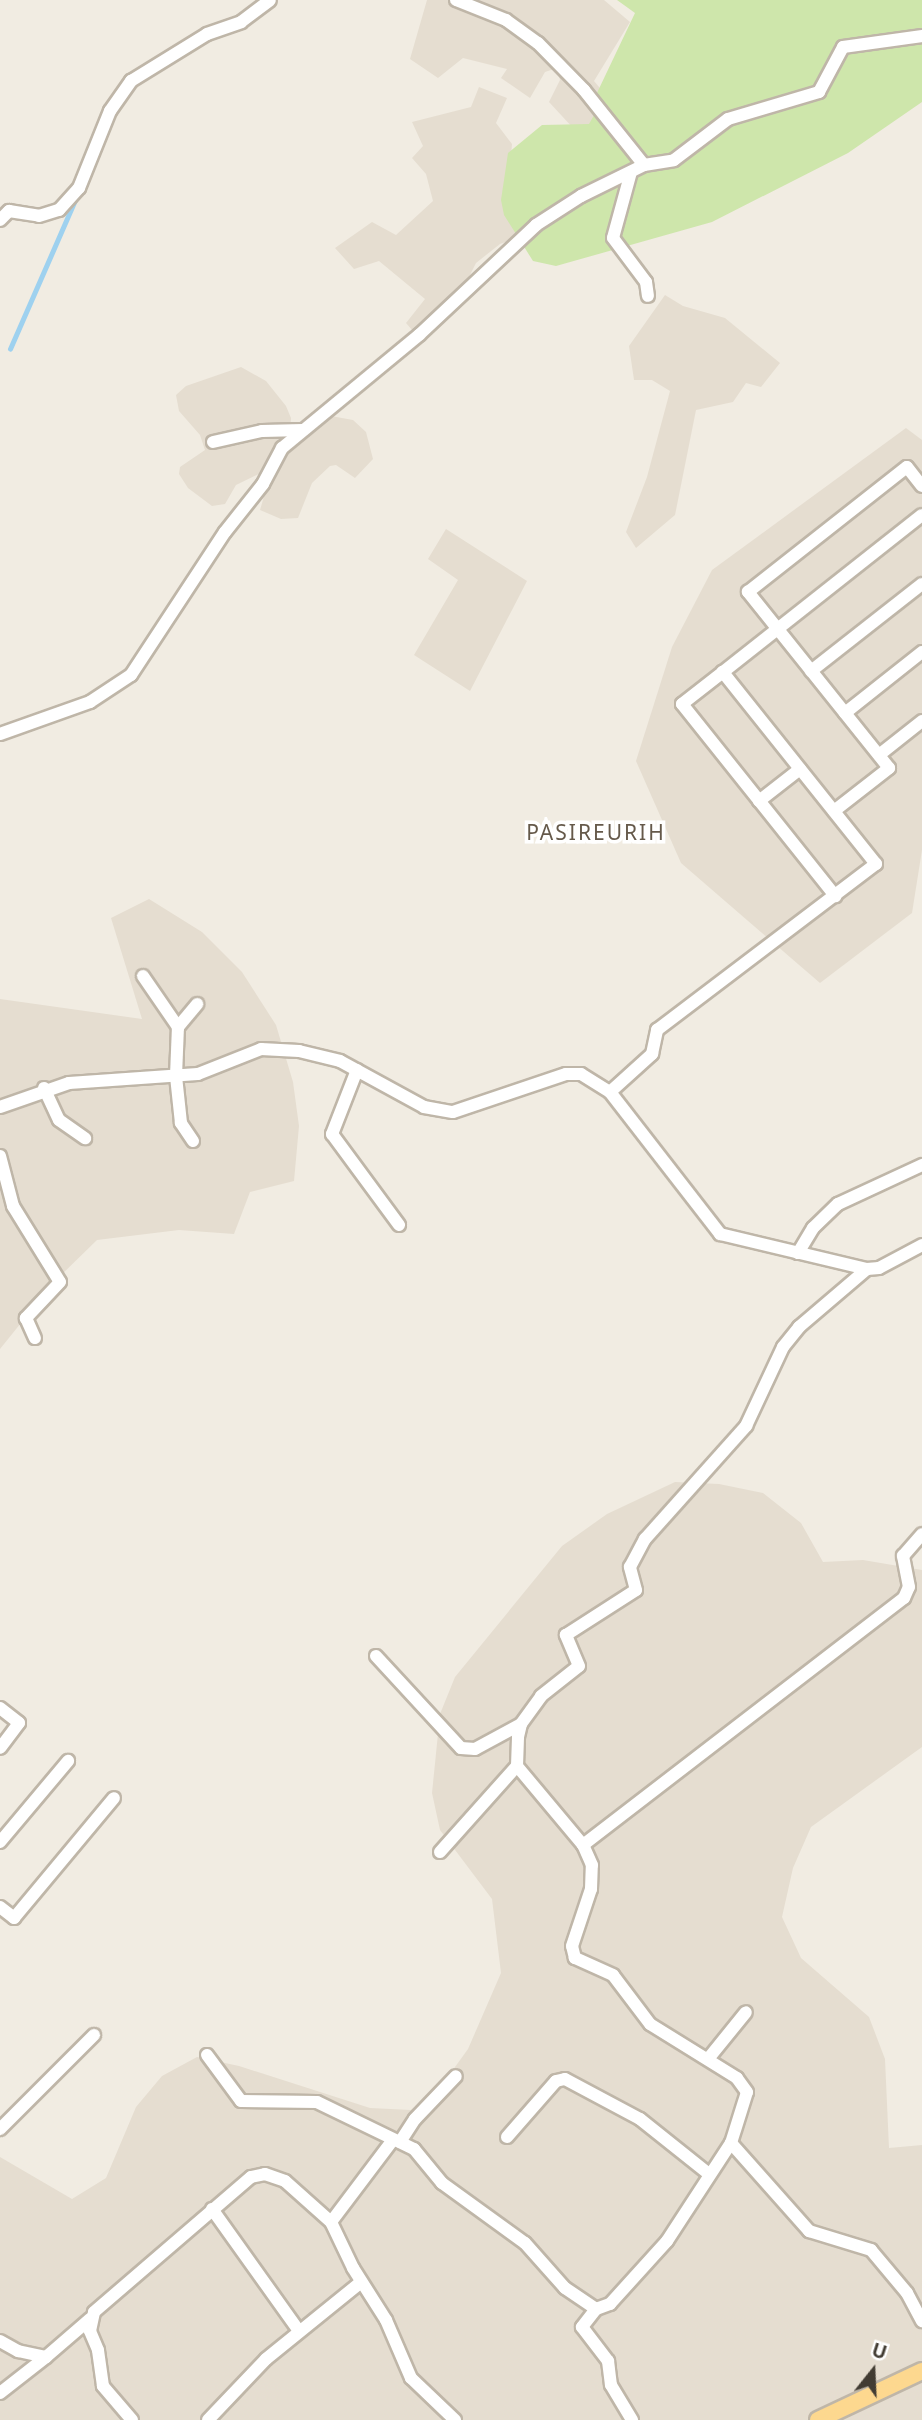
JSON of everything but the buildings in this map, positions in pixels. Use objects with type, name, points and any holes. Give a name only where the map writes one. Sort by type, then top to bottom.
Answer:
[{"type":"main road","points":[[818,2420],[922,2371]]},
{"type":"street","points":[[0,220],[9,211],[39,216],[59,210],[79,188],[110,111],[131,81],[207,34],[241,22],[270,0]]},
{"type":"street","points":[[456,0],[506,20],[538,43],[584,90],[644,165]]},
{"type":"street","points":[[0,734],[90,702],[131,675],[225,532],[263,484],[282,448],[419,335],[536,225],[580,196],[644,165],[674,160],[728,119],[819,92],[843,47],[922,36]]},
{"type":"street","points":[[631,172],[612,238],[646,282],[648,296]]},
{"type":"street","points":[[213,442],[262,431],[303,430]]},
{"type":"street","points":[[834,811],[889,768],[748,592],[907,467],[922,486]]},
{"type":"street","points":[[835,896],[682,704],[922,515]]},
{"type":"street","points":[[811,671],[922,584]]},
{"type":"street","points":[[845,713],[922,652]]},
{"type":"street","points":[[610,1092],[652,1054],[657,1030],[876,864],[723,672]]},
{"type":"street","points":[[879,755],[922,721]]},
{"type":"street","points":[[759,801],[800,769]]},
{"type":"street","points":[[143,976],[178,1027],[176,1076],[181,1123],[193,1141]]},
{"type":"street","points":[[178,1027],[197,1004]]},
{"type":"street","points":[[0,1107],[44,1088],[118,1077],[198,1074],[247,1052],[278,1048],[319,1055],[357,1070],[425,1107],[453,1112],[566,1074],[581,1074],[610,1092],[711,1226],[732,1240],[867,1269],[879,1268],[922,1245]]},
{"type":"street","points":[[357,1070],[332,1134],[399,1225]]},
{"type":"street","points":[[44,1088],[60,1120],[85,1139]]},
{"type":"street","points":[[0,1156],[13,1206],[60,1282],[26,1318],[35,1338]]},
{"type":"street","points":[[798,1253],[813,1228],[838,1204],[922,1165]]},
{"type":"street","points":[[376,1656],[461,1748],[475,1749],[521,1724],[541,1696],[579,1666],[566,1635],[636,1590],[630,1567],[634,1556],[678,1497],[746,1426],[783,1347],[799,1327],[867,1269]]},
{"type":"street","points":[[583,1845],[904,1598],[909,1587],[903,1556],[922,1534]]},
{"type":"street","points":[[0,1708],[19,1723],[0,1748]]},
{"type":"street","points":[[440,1852],[517,1766],[521,1724]]},
{"type":"street","points":[[0,1842],[68,1761]]},
{"type":"street","points":[[517,1766],[583,1845],[592,1865],[591,1889],[572,1945],[575,1958],[613,1975],[650,2024],[737,2078],[747,2092],[731,2143],[667,2241],[610,2304],[596,2309],[582,2327],[608,2361],[611,2385],[632,2420]]},
{"type":"street","points":[[0,1907],[14,1918],[114,1798]]},
{"type":"street","points":[[708,2059],[746,2012]]},
{"type":"street","points":[[0,2129],[94,2035]]},
{"type":"street","points":[[207,2055],[241,2101],[317,2102],[414,2149],[442,2183],[524,2244],[583,2304],[596,2309]]},
{"type":"street","points":[[331,2222],[415,2119],[456,2076]]},
{"type":"street","points":[[507,2137],[556,2081],[565,2079],[653,2127],[709,2174]]},
{"type":"street","points":[[731,2143],[809,2231],[872,2250],[907,2293],[922,2321]]},
{"type":"street","points":[[0,2393],[47,2357],[212,2209],[251,2177],[265,2174],[285,2181],[331,2222],[361,2282],[386,2320],[416,2386],[454,2420]]},
{"type":"street","points":[[212,2209],[299,2331]]},
{"type":"street","points":[[208,2420],[299,2331],[361,2282]]},
{"type":"street","points":[[90,2319],[103,2386],[132,2420]]},
{"type":"street","points":[[0,2341],[18,2351],[47,2357]]},
{"type":"shaded area","points":[[427,0],[604,0],[630,22],[594,81],[615,106],[586,142],[549,102],[560,80],[557,68],[545,72],[530,98],[501,78],[507,69],[463,58],[438,78],[410,59]]},
{"type":"shaded area","points":[[479,87],[507,98],[496,123],[512,144],[506,212],[526,235],[500,244],[476,263],[462,291],[419,338],[406,323],[425,299],[379,261],[354,269],[335,248],[372,222],[396,235],[433,201],[426,174],[412,158],[423,146],[412,122],[471,107]]},
{"type":"shaded area","points":[[665,295],[683,306],[725,318],[780,363],[761,387],[746,383],[733,402],[696,410],[675,515],[636,548],[626,532],[647,477],[670,391],[652,380],[634,380],[629,346]]},
{"type":"shaded area","points":[[241,367],[266,381],[286,406],[291,418],[290,432],[309,430],[331,416],[353,420],[366,432],[373,459],[355,478],[336,465],[330,466],[312,483],[298,518],[281,519],[260,510],[274,462],[263,472],[236,485],[225,504],[212,506],[188,488],[179,474],[180,467],[205,450],[200,435],[179,411],[176,395],[186,386]]},
{"type":"shaded area","points":[[906,428],[922,440],[922,850],[912,913],[820,983],[681,863],[636,761],[672,647],[712,570]]},
{"type":"shaded area","points":[[446,529],[527,581],[470,691],[414,655],[458,580],[428,559]]},
{"type":"shaded area","points":[[149,899],[202,932],[242,972],[276,1025],[293,1082],[299,1126],[294,1181],[250,1192],[234,1234],[179,1230],[97,1240],[54,1282],[0,1349],[0,999],[142,1019],[111,918]]},
{"type":"shaded area","points":[[675,1482],[719,1484],[763,1493],[801,1523],[823,1562],[863,1560],[922,1570],[922,1747],[811,1827],[793,1868],[782,1917],[801,1958],[869,2017],[885,2059],[889,2148],[922,2145],[922,2420],[0,2420],[0,2157],[72,2199],[106,2178],[136,2107],[162,2076],[197,2057],[239,2066],[370,2108],[411,2110],[442,2085],[468,2049],[501,1973],[492,1899],[440,1830],[432,1793],[440,1714],[455,1677],[562,1546],[607,1514]]},
{"type":"green space","points":[[617,0],[922,0],[922,102],[848,153],[712,222],[556,266],[533,261],[504,215],[501,200],[508,153],[542,125],[589,124],[597,110],[596,95],[635,13]]},
{"type":"waterway","points":[[10,349],[77,196]]},
{"type":"district","name":"PASIREURIH","points":[[596,832]]}]
